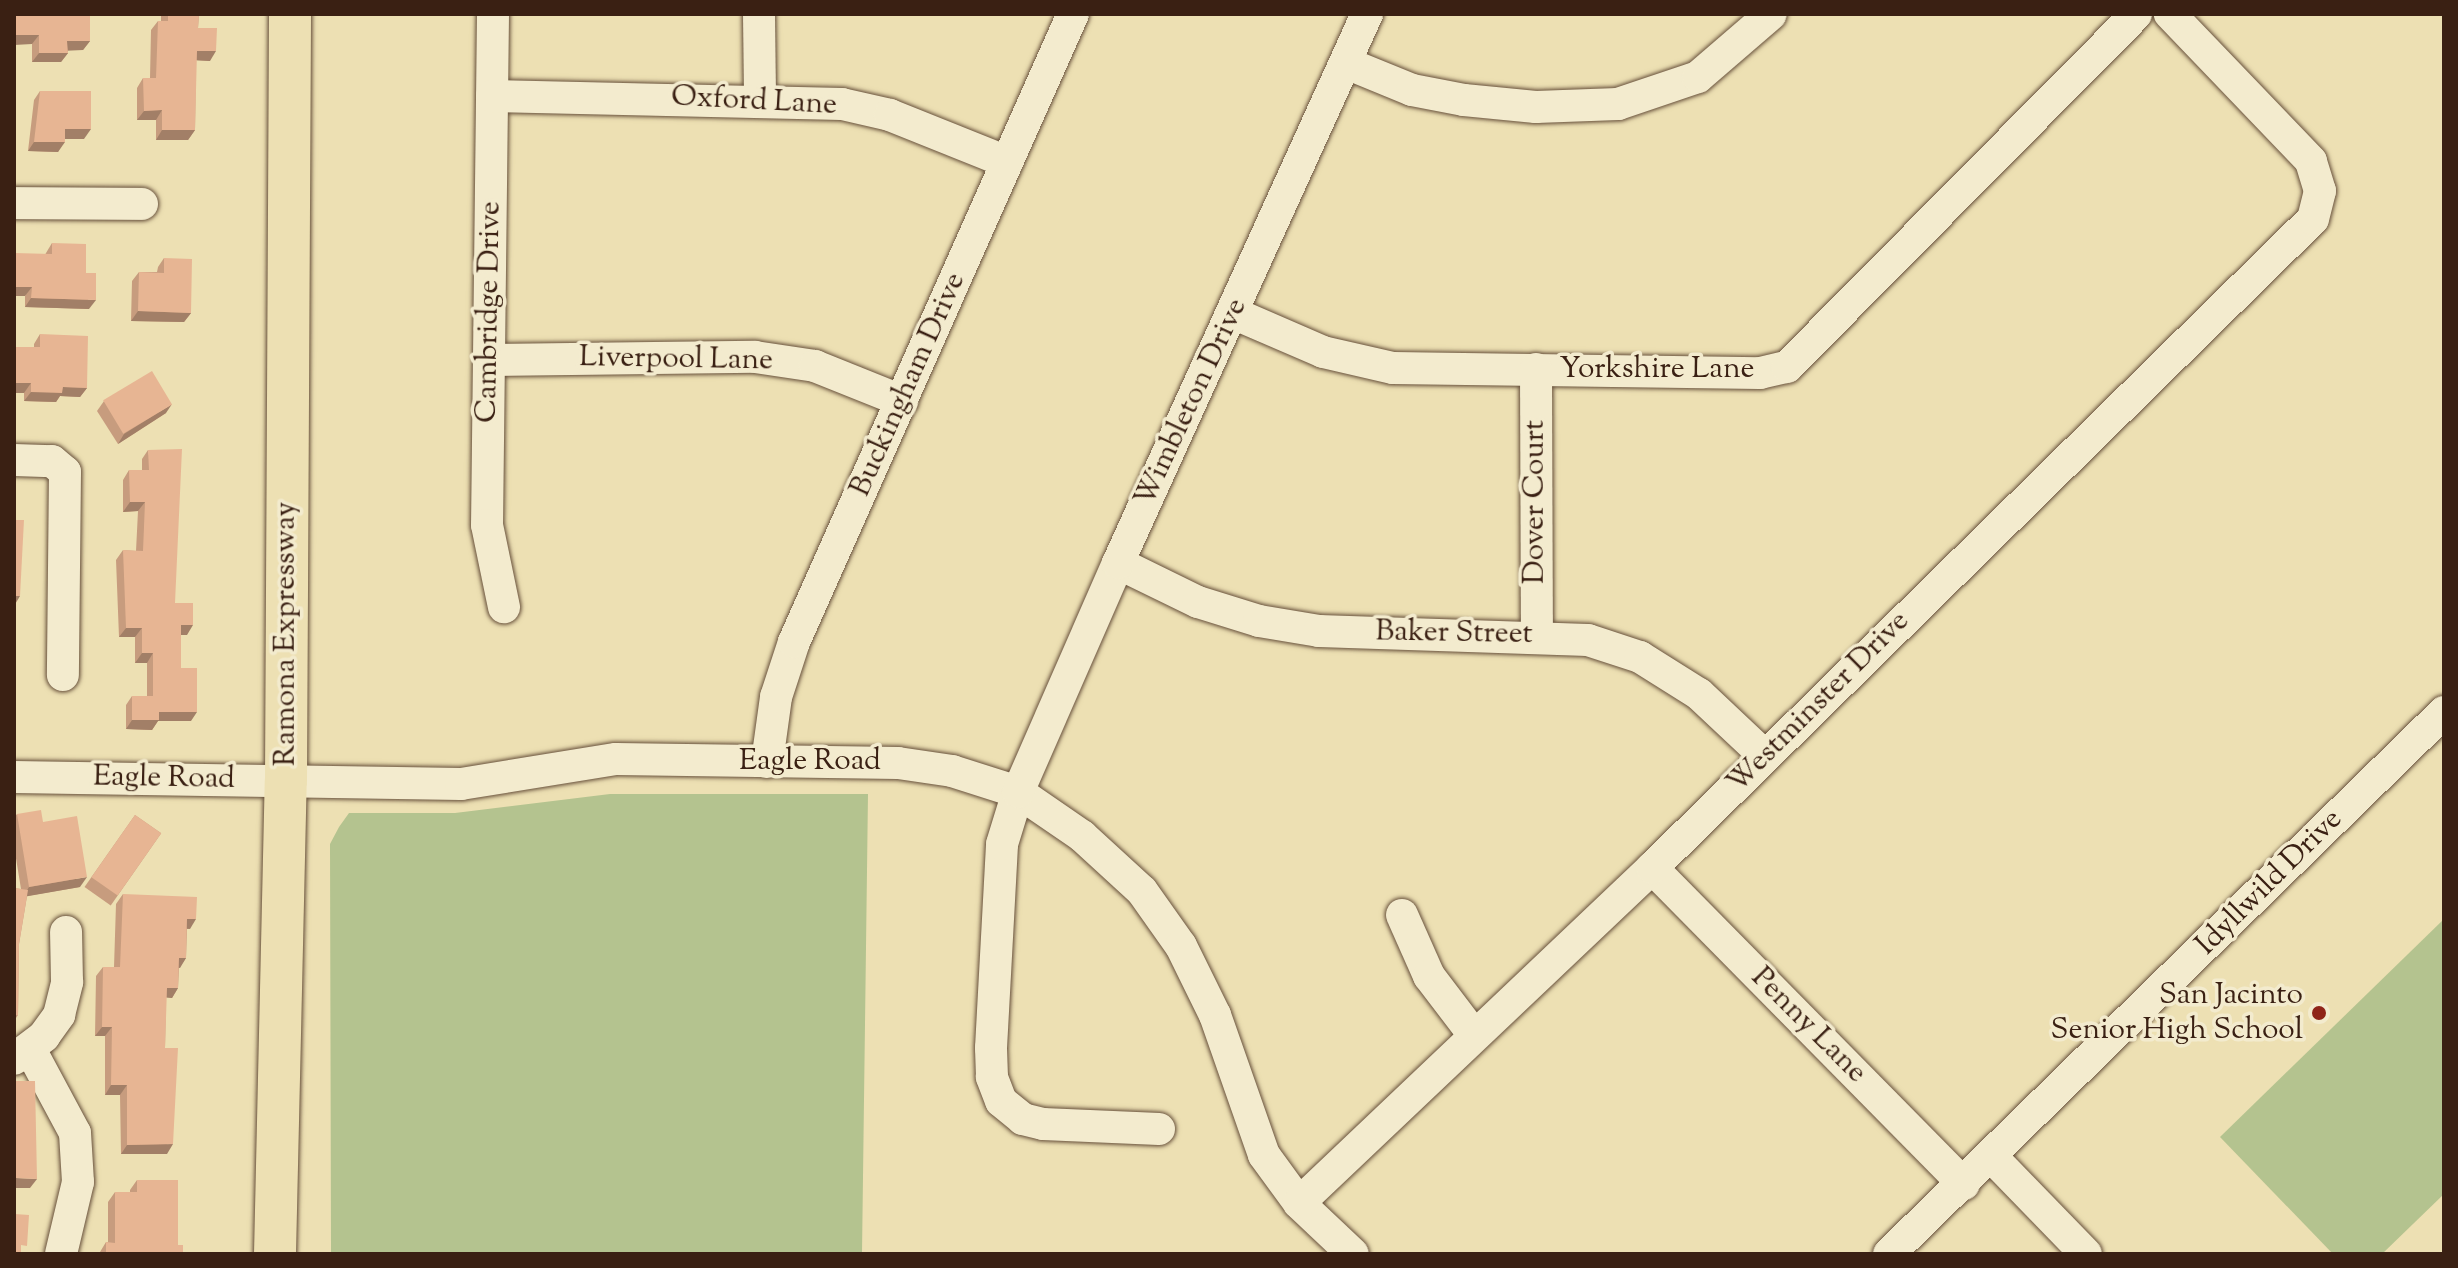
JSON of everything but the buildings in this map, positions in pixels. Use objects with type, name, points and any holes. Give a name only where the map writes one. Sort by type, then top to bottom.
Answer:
[{"type":"main road","name":"Ramona Expressway","points":[[275,1254],[286,781],[290,14]]},
{"type":"street","name":"Cambridge Drive","points":[[493,14],[487,525],[504,607]]},
{"type":"street","points":[[759,14],[760,99]]},
{"type":"street","name":"Buckingham Drive","points":[[767,762],[776,697],[794,642],[1073,14]]},
{"type":"street","name":"Wimbleton Drive","points":[[1159,1129],[1043,1124],[1023,1119],[996,1090],[991,1048],[1002,844],[1018,792],[1118,563],[1367,14]]},
{"type":"street","points":[[1346,63],[1412,90],[1464,100],[1536,107],[1618,104],[1698,77],[1771,14]]},
{"type":"street","name":"Yorkshire Lane","points":[[1233,313],[1323,352],[1393,368],[1760,373],[1787,367],[2136,14]]},
{"type":"street","name":"Westminster Drive","points":[[1299,1203],[1652,868],[2313,219],[2320,191],[2311,161],[2170,14]]},
{"type":"street","name":"Oxford Lane","points":[[492,96],[760,99],[842,104],[890,115],[1007,162]]},
{"type":"street","points":[[14,203],[142,204]]},
{"type":"street","name":"Liverpool Lane","points":[[491,360],[755,357],[815,366],[902,401]]},
{"type":"street","name":"Dover Court","points":[[1536,369],[1537,635]]},
{"type":"street","points":[[14,460],[60,464],[66,485],[63,675]]},
{"type":"street","name":"Baker Street","points":[[1118,563],[1198,602],[1289,626],[1537,635],[1588,640],[1640,657],[1699,694],[1765,756]]},
{"type":"street","name":"Idyllwild Drive","points":[[1889,1254],[1992,1157],[2444,712]]},
{"type":"street","name":"Eagle Road","points":[[14,777],[461,784],[616,759],[898,763],[952,771],[1018,792],[1082,836],[1142,891],[1181,946],[1215,1015],[1264,1155],[1299,1203],[1353,1254]]},
{"type":"street","name":"Penny Lane","points":[[1652,868],[1964,1184]]},
{"type":"street","points":[[1402,915],[1429,976],[1474,1035]]},
{"type":"street","points":[[61,1254],[78,1182],[75,1133],[22,1054],[51,1027],[64,1000],[66,932]]},
{"type":"street","points":[[1992,1157],[2086,1254]]},
{"type":"green space","points":[[610,794],[868,794],[862,1254],[331,1254],[330,844],[339,827],[349,813],[455,813]]},
{"type":"green space","points":[[2444,919],[2444,1194],[2382,1254],[2333,1254],[2220,1137]]},
{"type":"place","name":"San Jacinto Senior High School","points":[[2319,1013]]}]
